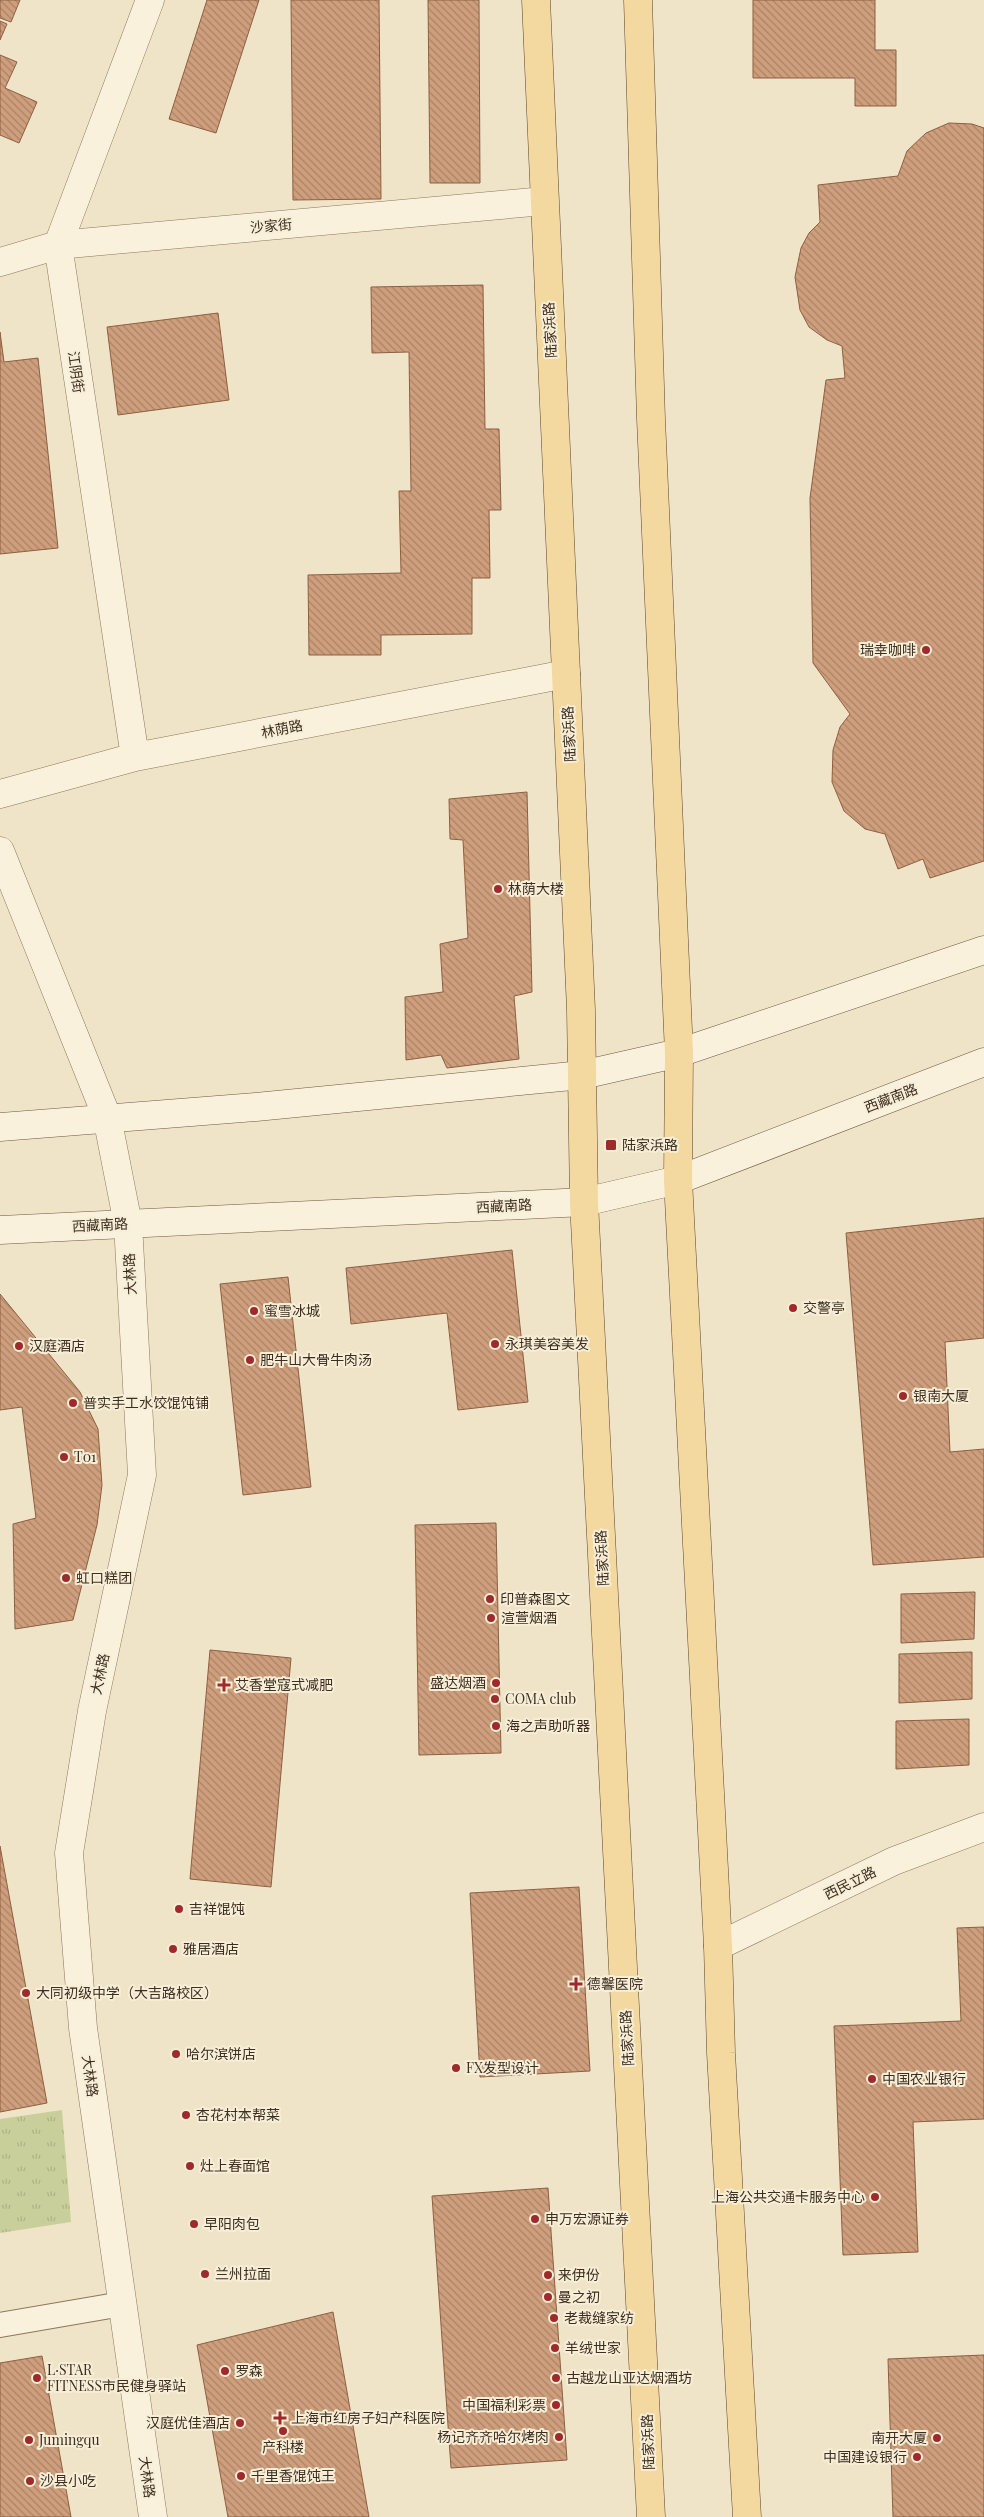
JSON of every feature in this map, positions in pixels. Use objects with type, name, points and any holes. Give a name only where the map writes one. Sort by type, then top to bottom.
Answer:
[{"type":"main road","name":"陆家浜路","points":[[536,0],[581,1010],[584,1202],[651,2517]]},
{"type":"main road","points":[[638,0],[652,429],[679,1053],[678,1180],[718,1946],[721,2053],[747,2517]]},
{"type":"street","name":"江阴街","points":[[135,757],[58,245],[150,0]]},
{"type":"street","name":"沙家街","points":[[0,262],[58,245],[544,201]]},
{"type":"street","name":"林荫路","points":[[0,794],[135,757],[566,674]]},
{"type":"street","name":"大林路","points":[[0,851],[107,1117],[128,1224],[142,1475],[92,1711],[69,1853],[83,2028],[153,2517]]},
{"type":"street","points":[[0,1127],[107,1117],[256,1108],[582,1075],[679,1053],[984,950]]},
{"type":"street","name":"西藏南路","points":[[0,1230],[584,1202],[678,1180],[984,1062]]},
{"type":"street","name":"西民立路","points":[[718,1946],[894,1861],[984,1827]]},
{"type":"lane","points":[[0,2325],[122,2304]]},
{"type":"green space","points":[[62,2110],[71,2222],[0,2233],[0,2119]]},
{"type":"building","points":[[0,0],[20,0],[11,22],[0,18]]},
{"type":"building","points":[[207,0],[259,0],[216,133],[169,119]]},
{"type":"building","points":[[291,0],[379,0],[381,199],[293,200]]},
{"type":"building","points":[[428,0],[479,0],[480,183],[430,183]]},
{"type":"building","points":[[753,0],[875,0],[875,50],[896,50],[896,106],[855,106],[855,78],[753,78]]},
{"type":"building","points":[[0,21],[7,24],[0,40]]},
{"type":"building","points":[[0,55],[17,62],[5,88],[37,102],[19,143],[0,135]]},
{"type":"building","points":[[949,123],[972,124],[984,128],[984,861],[930,878],[923,859],[898,869],[885,834],[865,829],[844,811],[832,782],[833,750],[840,727],[850,714],[813,663],[810,498],[826,380],[845,378],[842,346],[827,340],[809,327],[800,310],[795,277],[801,248],[809,233],[820,222],[818,185],[898,176],[907,151],[926,133]]},
{"type":"building","points":[[483,285],[485,429],[499,429],[501,510],[489,510],[490,578],[472,578],[472,634],[381,635],[381,655],[309,655],[308,575],[401,573],[399,491],[411,491],[409,352],[372,353],[371,287]]},
{"type":"building","points":[[218,313],[229,400],[118,415],[107,327]]},
{"type":"building","points":[[0,332],[4,362],[38,358],[58,548],[0,554]]},
{"type":"building","name":"林荫大楼","points":[[527,792],[532,992],[514,996],[519,1059],[447,1068],[441,1055],[406,1060],[405,997],[443,992],[440,944],[468,938],[463,840],[450,839],[449,799]]},
{"type":"building","name":"银南大厦","points":[[984,1218],[984,1338],[945,1342],[950,1452],[984,1449],[984,1557],[873,1565],[846,1233]]},
{"type":"building","points":[[512,1250],[528,1402],[458,1410],[447,1313],[351,1324],[346,1268]]},
{"type":"building","points":[[288,1277],[311,1487],[243,1495],[220,1284]]},
{"type":"building","name":"T01","points":[[0,1294],[80,1392],[98,1429],[102,1485],[97,1525],[73,1620],[15,1629],[13,1524],[36,1518],[22,1407],[0,1410]]},
{"type":"building","points":[[496,1523],[501,1753],[419,1755],[415,1525]]},
{"type":"building","points":[[975,1592],[974,1639],[901,1643],[901,1594]]},
{"type":"building","points":[[210,1650],[291,1658],[271,1887],[190,1879]]},
{"type":"building","points":[[972,1652],[972,1699],[899,1703],[899,1654]]},
{"type":"building","points":[[969,1719],[969,1765],[896,1769],[896,1721]]},
{"type":"building","points":[[0,1846],[47,2103],[0,2112]]},
{"type":"building","points":[[579,1887],[590,2071],[480,2077],[470,1893]]},
{"type":"building","points":[[984,1927],[984,2119],[913,2122],[918,2252],[843,2255],[834,2026],[961,2021],[957,1928]]},
{"type":"building","points":[[548,2188],[567,2460],[451,2468],[432,2196]]},
{"type":"building","name":"上海市红房子妇产科医院","points":[[333,2312],[369,2517],[228,2517],[197,2345]]},
{"type":"building","name":"南开大厦","points":[[984,2355],[984,2517],[893,2517],[888,2359]]},
{"type":"building","name":"Jumingqu","points":[[42,2356],[71,2517],[0,2517],[0,2363]]},
{"type":"place","name":"瑞幸咖啡","points":[[926,650]]},
{"type":"place","name":"林荫大楼","points":[[498,889]]},
{"type":"place","name":"陆家浜路","points":[[611,1145]]},
{"type":"place","name":"交警亭","points":[[793,1308]]},
{"type":"place","name":"蜜雪冰城","points":[[254,1311]]},
{"type":"place","name":"永琪美容美发","points":[[495,1344]]},
{"type":"place","name":"汉庭酒店","points":[[19,1346]]},
{"type":"place","name":"肥牛山大骨牛肉汤","points":[[250,1360]]},
{"type":"place","name":"银南大厦","points":[[903,1396]]},
{"type":"place","name":"普实手工水饺馄饨铺","points":[[73,1403]]},
{"type":"place","name":"T01","points":[[64,1457]]},
{"type":"place","name":"虹口糕团","points":[[66,1578]]},
{"type":"place","name":"印普森图文","points":[[490,1599]]},
{"type":"place","name":"渲萱烟酒","points":[[491,1618]]},
{"type":"place","name":"盛达烟酒","points":[[496,1683]]},
{"type":"place","name":"艾香堂寇式减肥","points":[[224,1685]]},
{"type":"place","name":"COMA club","points":[[495,1699]]},
{"type":"place","name":"海之声助听器","points":[[496,1726]]},
{"type":"place","name":"吉祥馄饨","points":[[179,1909]]},
{"type":"place","name":"雅居酒店","points":[[173,1949]]},
{"type":"place","name":"德馨医院","points":[[576,1984]]},
{"type":"place","name":"大同初级中学（大吉路校区）","points":[[26,1993]]},
{"type":"place","name":"哈尔滨饼店","points":[[176,2054]]},
{"type":"place","name":"FX发型设计","points":[[456,2068]]},
{"type":"place","name":"中国农业银行","points":[[872,2079]]},
{"type":"place","name":"杏花村本帮菜","points":[[186,2115]]},
{"type":"place","name":"灶上春面馆","points":[[190,2166]]},
{"type":"place","name":"上海公共交通卡服务中心","points":[[875,2197]]},
{"type":"place","name":"申万宏源证券","points":[[535,2219]]},
{"type":"place","name":"早阳肉包","points":[[194,2224]]},
{"type":"place","name":"兰州拉面","points":[[205,2274]]},
{"type":"place","name":"来伊份","points":[[548,2275]]},
{"type":"place","name":"曼之初","points":[[548,2297]]},
{"type":"place","name":"老裁缝家纺","points":[[554,2318]]},
{"type":"place","name":"羊绒世家","points":[[555,2348]]},
{"type":"place","name":"罗森","points":[[225,2371]]},
{"type":"place","name":"L·STAR FITNESS市民健身驿站","points":[[37,2378]]},
{"type":"place","name":"古越龙山亚达烟酒坊","points":[[556,2378]]},
{"type":"place","name":"中国福利彩票","points":[[556,2405]]},
{"type":"place","name":"上海市红房子妇产科医院","points":[[280,2418]]},
{"type":"place","name":"汉庭优佳酒店","points":[[240,2423]]},
{"type":"place","name":"产科楼","points":[[283,2431]]},
{"type":"place","name":"杨记齐齐哈尔烤肉","points":[[559,2437]]},
{"type":"place","name":"南开大厦","points":[[937,2438]]},
{"type":"place","name":"Jumingqu","points":[[29,2440]]},
{"type":"place","name":"中国建设银行","points":[[917,2457]]},
{"type":"place","name":"千里香馄饨王","points":[[241,2476]]},
{"type":"place","name":"沙县小吃","points":[[30,2481]]}]
